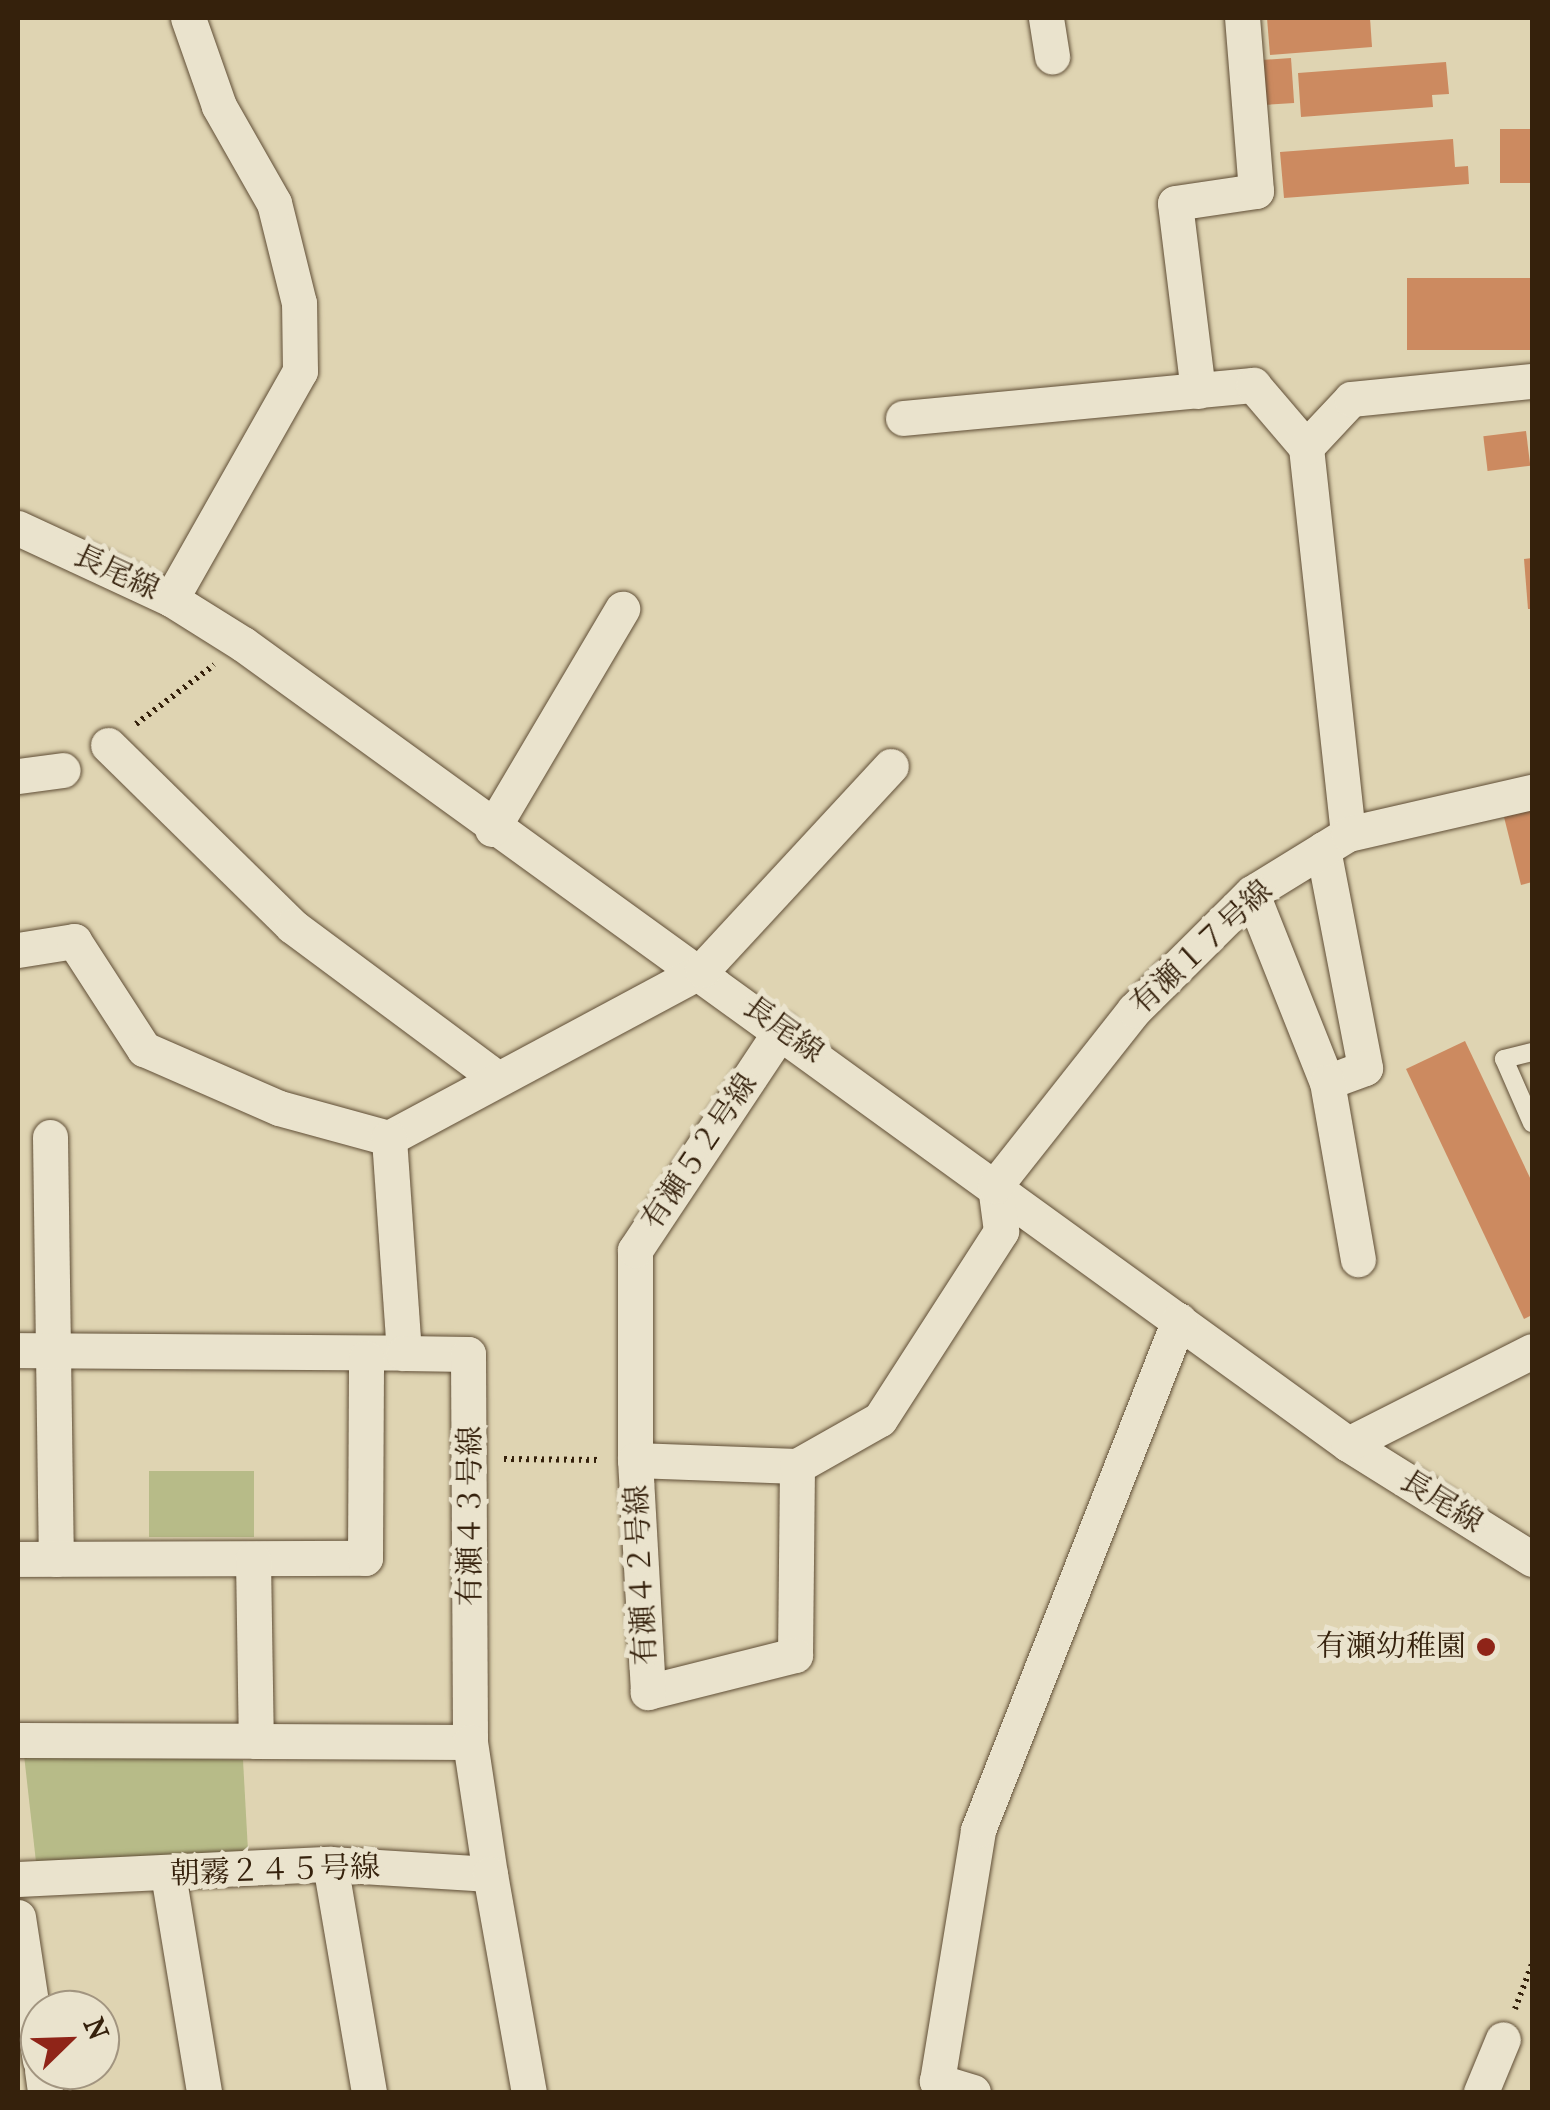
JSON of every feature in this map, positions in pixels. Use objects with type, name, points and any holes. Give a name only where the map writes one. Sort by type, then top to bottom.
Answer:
[{"type":"street","points":[[171,599],[300,371],[300,303],[274,203],[218,106],[188,18]]},
{"type":"street","points":[[1046,18],[1052,56]]},
{"type":"street","points":[[1198,391],[1175,203],[1256,191],[1242,18]]},
{"type":"street","points":[[1306,447],[1351,399],[1532,380]]},
{"type":"street","points":[[903,418],[1252,385],[1306,447],[1336,841],[1365,1068],[1327,1082]]},
{"type":"street","name":"長尾線","points":[[18,528],[171,599],[243,644],[492,830],[702,970],[1348,1444],[1532,1559]]},
{"type":"street","points":[[492,830],[622,609]]},
{"type":"street","points":[[108,745],[292,926],[495,1076]]},
{"type":"street","points":[[18,950],[74,941],[144,1048],[279,1108],[389,1138],[495,1076],[702,970],[891,766]]},
{"type":"street","points":[[18,776],[64,770]]},
{"type":"street","name":"有瀬１７号線","points":[[995,1186],[1134,1010],[1252,894],[1336,841],[1532,792]]},
{"type":"street","points":[[1252,894],[1327,1082],[1358,1259]]},
{"type":"street","name":"有瀬５２号線","points":[[636,1460],[634,1250],[782,1029]]},
{"type":"street","points":[[50,1137],[57,1351],[56,1559]]},
{"type":"street","points":[[18,1350],[366,1358],[404,1353],[389,1138]]},
{"type":"street","points":[[797,1466],[880,1420],[1001,1231],[995,1186]]},
{"type":"street","points":[[972,2092],[937,2081],[978,1830],[1179,1320]]},
{"type":"street","points":[[1348,1444],[1532,1351]]},
{"type":"street","name":"有瀬４３号線","points":[[404,1353],[468,1354],[472,1458],[470,1742],[490,1874]]},
{"type":"street","points":[[18,1560],[366,1558],[366,1358]]},
{"type":"street","name":"有瀬４２号線","points":[[636,1460],[797,1466],[795,1655],[648,1692],[636,1460]]},
{"type":"street","points":[[254,1558],[256,1741]]},
{"type":"street","points":[[18,1740],[470,1742]]},
{"type":"street","points":[[330,1864],[368,2092]]},
{"type":"street","name":"朝霧２４５号線","points":[[18,1879],[330,1864],[490,1874]]},
{"type":"street","points":[[168,1874],[204,2092]]},
{"type":"street","points":[[490,1874],[529,2092]]},
{"type":"street","points":[[18,1917],[29,1990]]},
{"type":"street","points":[[1481,2092],[1502,2039]]},
{"type":"lane","points":[[1532,1052],[1504,1059],[1532,1123]]},
{"type":"path","points":[[108,745],[243,644]]},
{"type":"path","points":[[472,1458],[636,1460]]},
{"type":"path","points":[[1502,2039],[1532,1964]]},
{"type":"green space","points":[[149,1471],[254,1471],[254,1537],[149,1537]]},
{"type":"green space","points":[[24,1755],[243,1760],[248,1851],[36,1862]]},
{"type":"building","points":[[1267,18],[1370,18],[1372,47],[1270,55]]},
{"type":"building","points":[[1291,58],[1294,103],[1265,105],[1262,60]]},
{"type":"building","points":[[1446,62],[1449,94],[1432,95],[1433,107],[1301,117],[1298,73]]},
{"type":"building","points":[[1500,129],[1532,129],[1532,183],[1500,183]]},
{"type":"building","points":[[1453,139],[1455,167],[1468,166],[1469,184],[1284,198],[1280,152]]},
{"type":"building","points":[[1407,278],[1532,278],[1532,350],[1407,350]]},
{"type":"building","points":[[1526,431],[1530,466],[1488,471],[1483,436]]},
{"type":"building","points":[[1532,558],[1532,609],[1528,609],[1524,559]]},
{"type":"building","points":[[1532,810],[1532,882],[1521,885],[1504,817]]},
{"type":"building","points":[[1465,1041],[1532,1182],[1532,1315],[1524,1319],[1406,1069]]},
{"type":"place","name":"有瀬幼稚園","points":[[1486,1647]]}]
